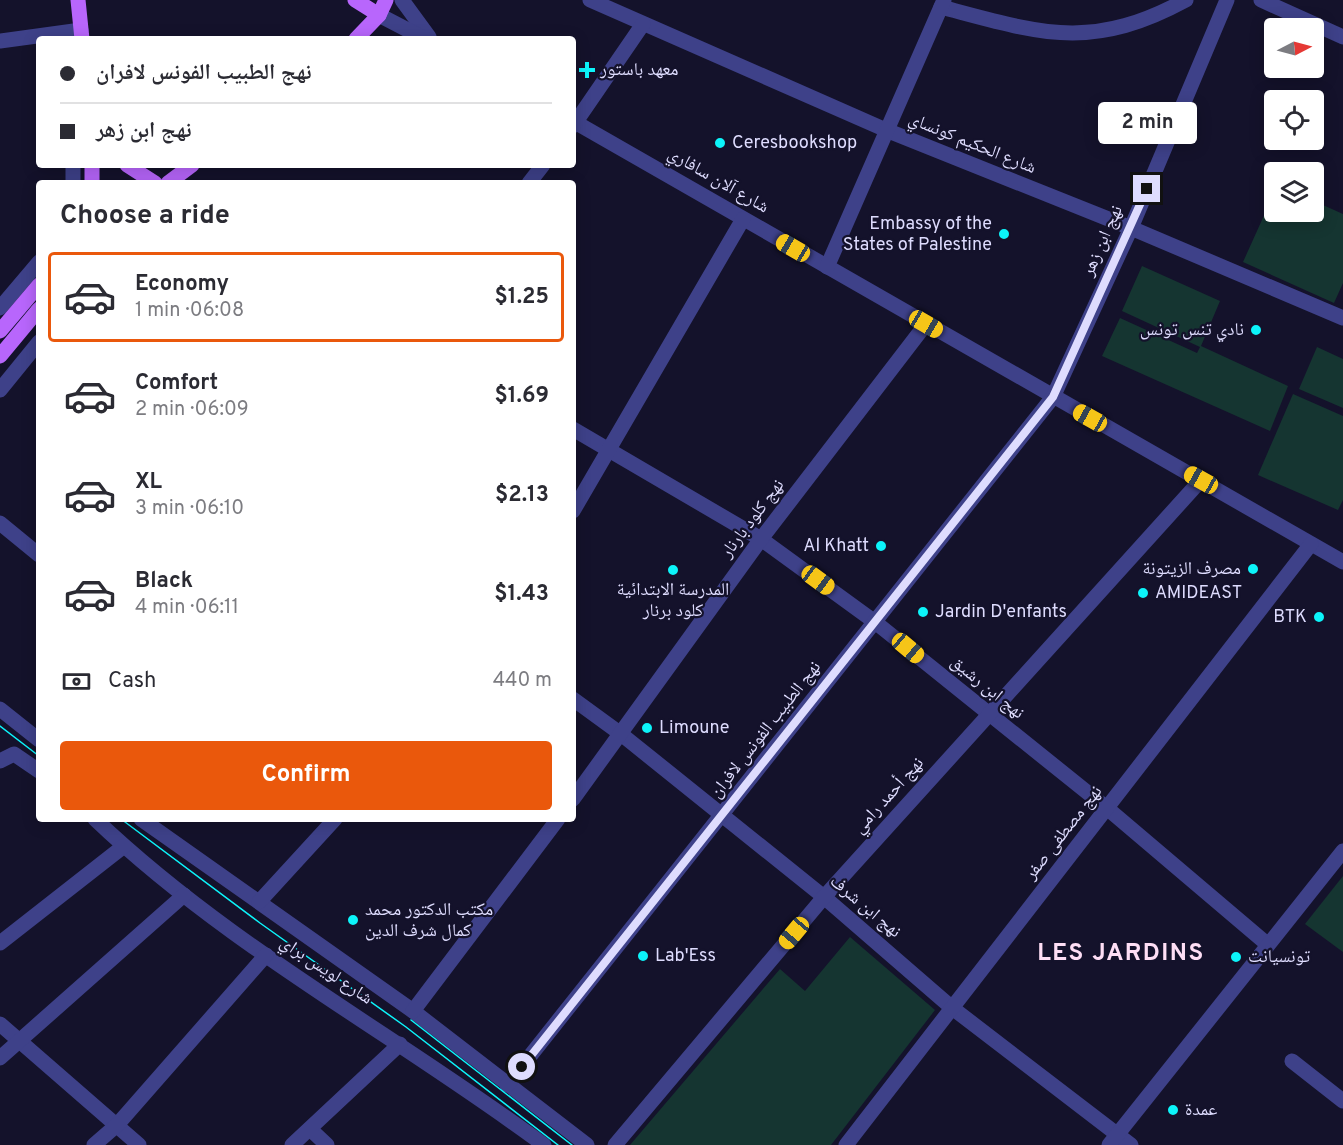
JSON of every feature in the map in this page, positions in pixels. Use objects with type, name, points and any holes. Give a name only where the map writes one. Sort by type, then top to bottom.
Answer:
[{"type":"main road","points":[[78,0],[82,34]]},
{"type":"main road","points":[[355,0],[379,15]]},
{"type":"main road","points":[[359,36],[379,15],[386,0]]},
{"type":"main road","points":[[132,168],[150,180]]},
{"type":"main road","points":[[172,180],[188,168]]},
{"type":"main road","points":[[0,331],[36,289]]},
{"type":"main road","points":[[0,356],[36,313]]},
{"type":"street","points":[[402,0],[429,36]]},
{"type":"street","name":"شارع الحكيم كونساي","points":[[590,0],[886,130],[1131,228],[1343,317]]},
{"type":"street","points":[[827,267],[943,4],[1041,33],[1076,34],[1135,24],[1186,0]]},
{"type":"street","name":"نهج ابن زهر","points":[[1053,397],[1131,228],[1227,0]]},
{"type":"street","points":[[1261,0],[1343,37]]},
{"type":"street","points":[[379,15],[419,36]]},
{"type":"street","points":[[576,120],[643,24]]},
{"type":"street","points":[[62,36],[82,34]]},
{"type":"street","points":[[0,41],[36,38]]},
{"type":"street","name":"شارع آلان سافاري","points":[[576,124],[1343,562]]},
{"type":"street","points":[[531,180],[541,168]]},
{"type":"street","points":[[576,506],[743,219]]},
{"type":"street","points":[[0,308],[36,266]]},
{"type":"street","name":"نهج كلود بارنار","points":[[576,795],[761,539],[926,324]]},
{"type":"street","points":[[0,390],[33,361]]},
{"type":"street","name":"نهج الطبيب الفونس لافران","points":[[507,1084],[722,817],[1053,397]]},
{"type":"street","name":"نهج ابن رشيق","points":[[576,431],[761,539],[875,622],[988,715],[1108,809],[1267,944]]},
{"type":"street","name":"نهج أحمد رامي","points":[[615,1145],[824,897],[1201,480]]},
{"type":"street","points":[[0,523],[36,553]]},
{"type":"street","name":"نهج مصطفى صفر","points":[[846,1145],[951,1006],[1108,809],[1311,544]]},
{"type":"street","name":"نهج ابن شرف","points":[[576,701],[621,734],[824,897],[951,1006],[1114,1140],[1131,1145]]},
{"type":"street","points":[[0,709],[36,738]]},
{"type":"street","points":[[1,760],[14,754],[36,769]]},
{"type":"street","name":"شارع لويس براي","points":[[98,822],[184,895],[266,955],[400,1044],[544,1145]]},
{"type":"street","name":"شارع لويس براي","points":[[149,822],[413,1011],[587,1145]]},
{"type":"street","points":[[259,902],[332,822]]},
{"type":"street","points":[[413,1011],[556,822]]},
{"type":"street","points":[[0,943],[124,846]]},
{"type":"street","points":[[1114,1140],[1267,944],[1343,851]]},
{"type":"street","points":[[0,1058],[184,895]]},
{"type":"street","points":[[94,1145],[117,1125],[266,955]]},
{"type":"street","points":[[0,1024],[139,1145]]},
{"type":"street","points":[[292,1145],[400,1044]]},
{"type":"street","points":[[1292,1061],[1343,1101]]},
{"type":"street","points":[[310,1129],[327,1145]]},
{"type":"green space","points":[[1324,205],[1343,214],[1343,283],[1334,303],[1243,262],[1264,215],[1264,222],[1324,222]]},
{"type":"green space","points":[[1142,266],[1220,301],[1201,346],[1288,386],[1270,431],[1102,356],[1120,318],[1197,353],[1200,347],[1122,311]]},
{"type":"green space","points":[[1317,347],[1343,359],[1343,408],[1299,389]]},
{"type":"green space","points":[[1293,394],[1343,416],[1343,500],[1338,510],[1258,475]]},
{"type":"green space","points":[[1343,876],[1343,952],[1305,924]]},
{"type":"green space","points":[[850,937],[935,1010],[831,1145],[630,1145],[780,969],[805,991]]},
{"type":"tram line","points":[[0,726],[36,754]]},
{"type":"tram line","points":[[125,822],[260,923],[406,1027],[558,1145]]},
{"type":"tram line","points":[[411,1020],[572,1145]]},
{"type":"place","name":"معهد باستور","points":[[587,70]]},
{"type":"place","name":"Ceresbookshop","points":[[720,143]]},
{"type":"place","name":"Embassy of the States of Palestine","points":[[1004,234]]},
{"type":"place","name":"نادي تنس تونس","points":[[1256,330]]},
{"type":"place","name":"Al Khatt","points":[[881,546]]},
{"type":"place","name":"مصرف الزيتونة","points":[[1253,569]]},
{"type":"place","name":"المدرسة الابتدائية كلود برنار","points":[[673,570]]},
{"type":"place","name":"AMIDEAST","points":[[1143,593]]},
{"type":"place","name":"Jardin D'enfants","points":[[923,612]]},
{"type":"place","name":"BTK","points":[[1319,617]]},
{"type":"place","name":"Limoune","points":[[647,728]]},
{"type":"place","name":"مكتب الدكتور محمد كمال شرف الدين","points":[[353,920]]},
{"type":"place","name":"Lab'Ess","points":[[643,956]]},
{"type":"place","name":"تونسيانت","points":[[1236,957]]},
{"type":"place","name":"عمدة","points":[[1173,1110]]},
{"type":"district","name":"LES JARDINS","points":[[1121,954]]},
{"type":"route","points":[[522,1067],[1053,397],[1147,189]]}]
